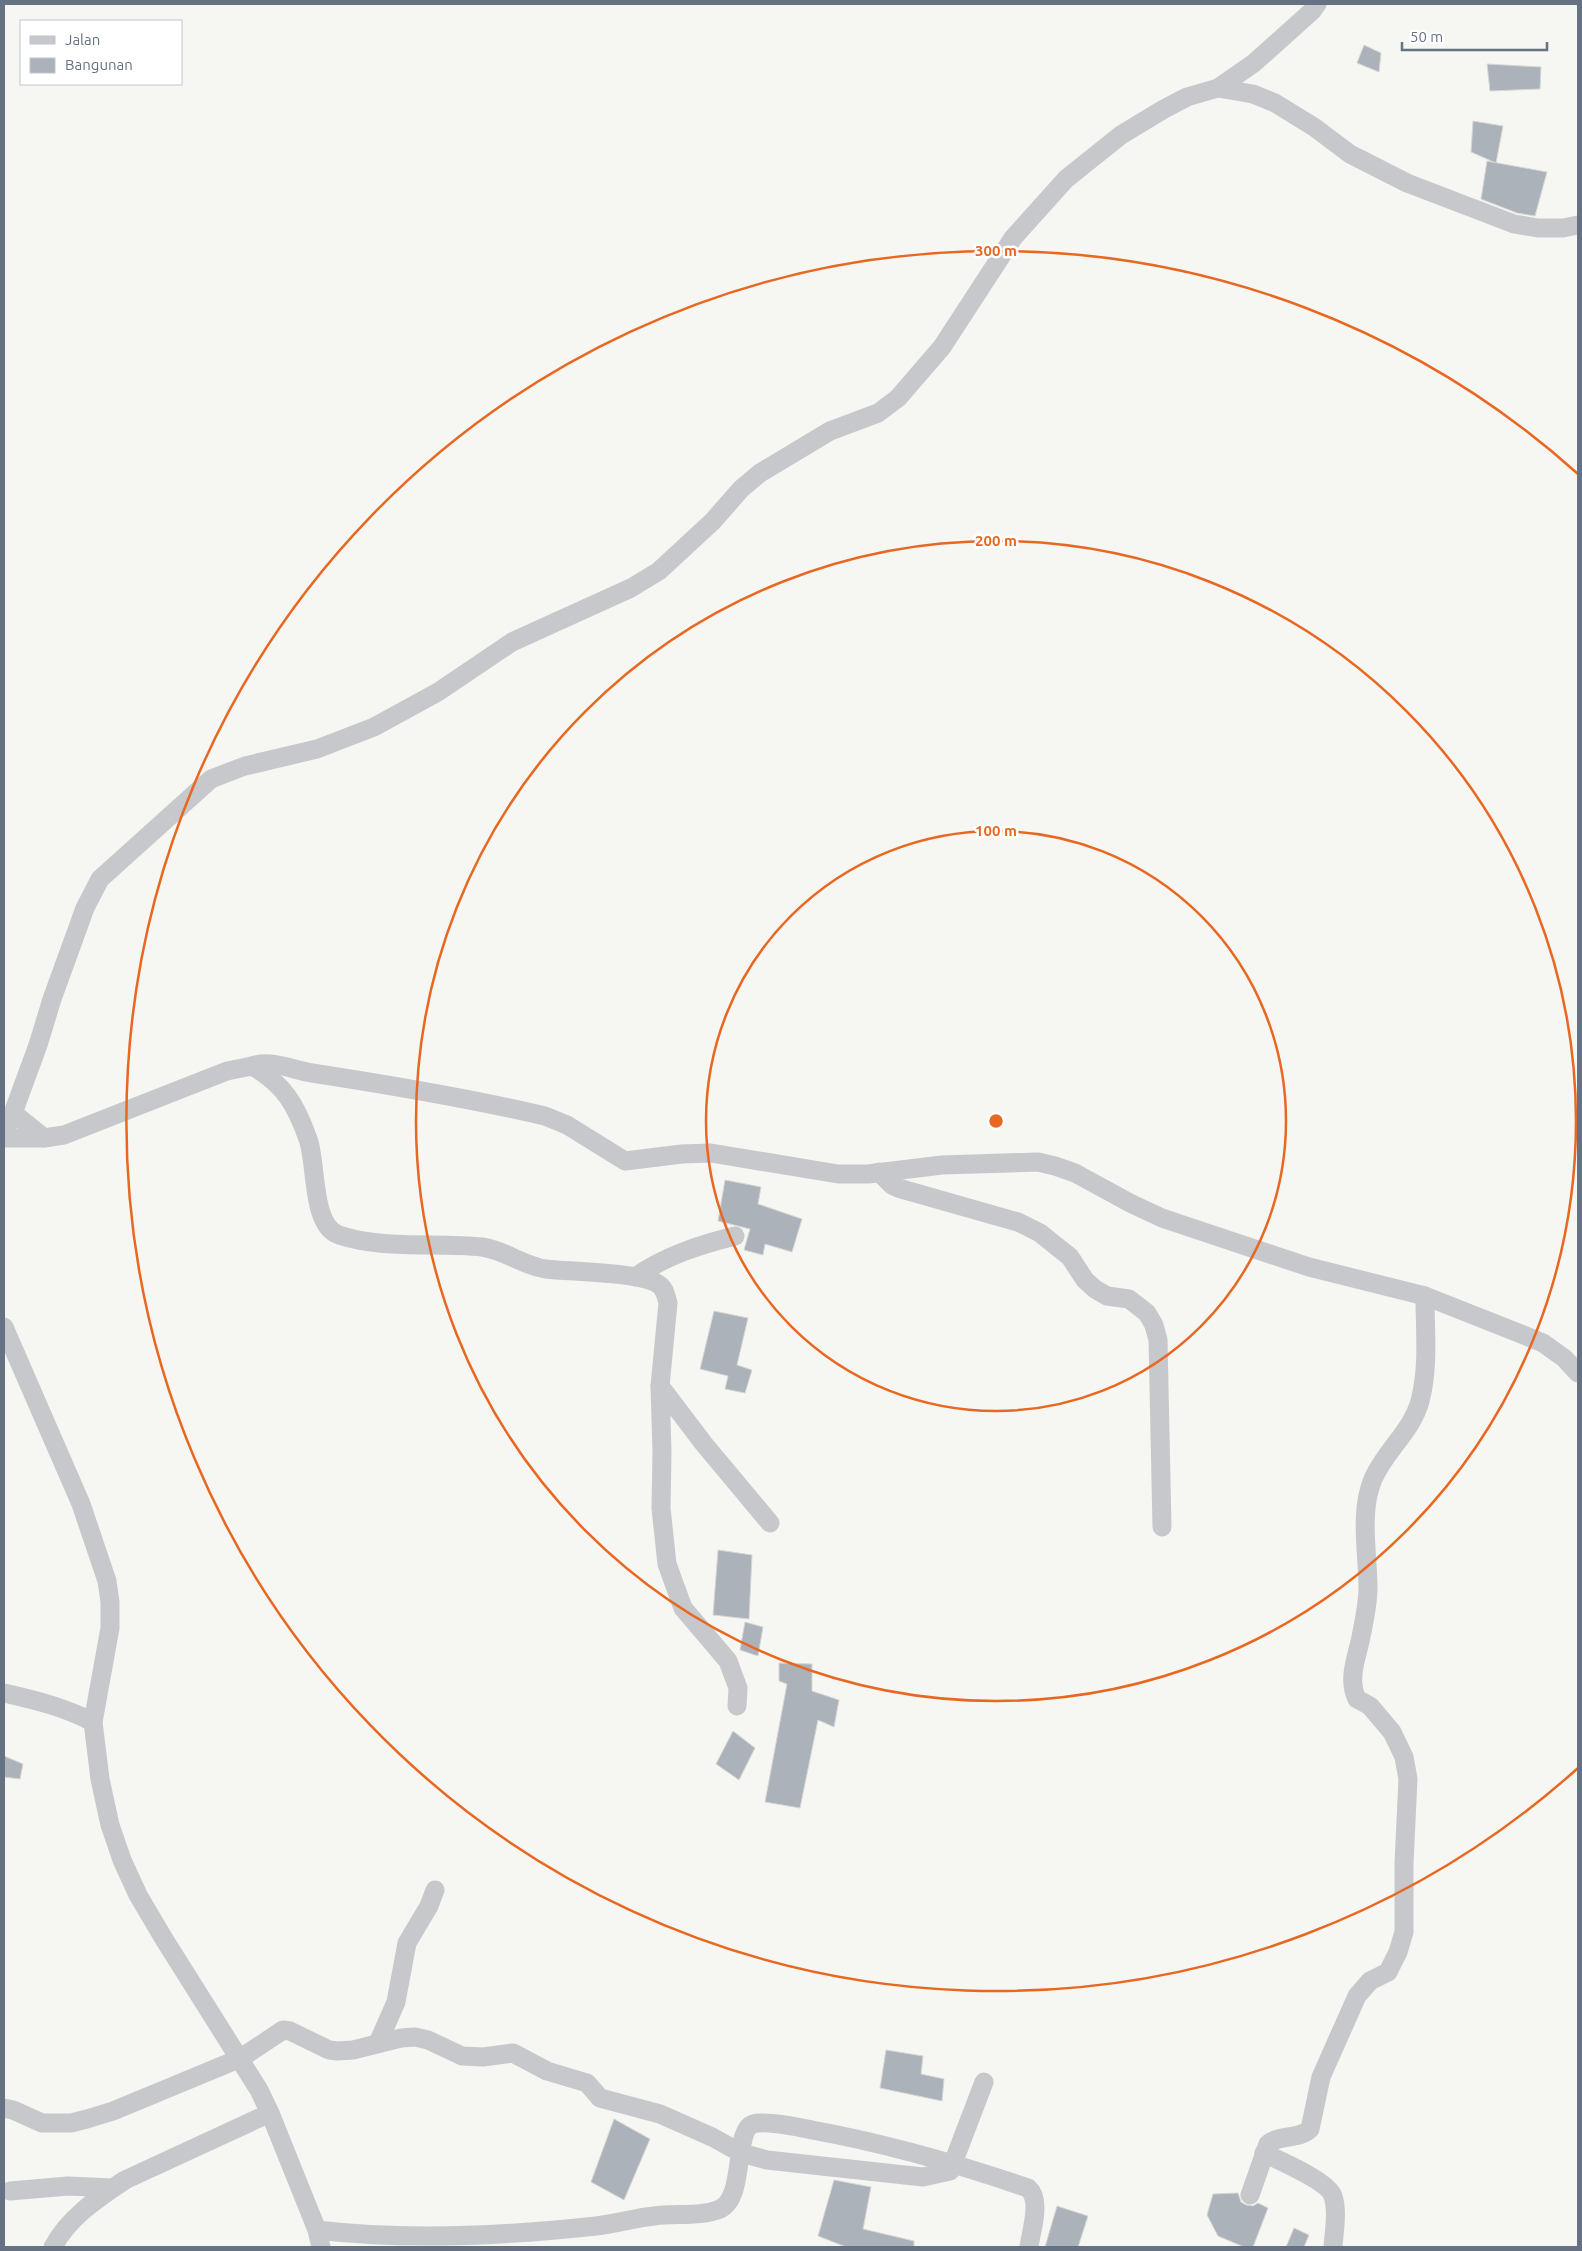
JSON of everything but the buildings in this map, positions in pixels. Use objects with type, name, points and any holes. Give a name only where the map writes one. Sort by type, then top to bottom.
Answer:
[{"type":"street","points":[[4,1130],[13,1113],[38,1045],[52,999],[85,908],[100,879],[211,779],[245,766],[317,749],[374,727],[438,692],[512,642],[631,588],[660,570],[713,521],[742,489],[760,473],[830,431],[878,413],[898,398],[942,347],[1013,238],[1066,180],[1121,135],[1187,97],[1218,88],[1254,63],[1312,11],[1317,4]]},
{"type":"street","points":[[1218,88],[1253,94],[1275,103],[1314,127],[1350,154],[1407,184],[1514,224],[1538,228],[1563,228],[1578,225]]},
{"type":"street","points":[[4,1138],[44,1138],[64,1135],[227,1071],[261,1064],[281,1065],[306,1072],[409,1088],[546,1116],[566,1125],[625,1161],[682,1154],[711,1153],[838,1174],[951,1165],[1038,1162],[1075,1173],[1162,1218],[1310,1266],[1424,1296],[1543,1343],[1564,1358],[1578,1373]]},
{"type":"street","points":[[252,1066],[271,1077],[280,1085],[309,1140],[322,1219],[332,1232],[359,1240],[484,1248],[546,1269],[635,1277],[658,1284],[666,1294],[668,1303],[660,1386],[661,1508],[667,1564],[683,1608],[728,1661],[738,1688],[737,1706]]},
{"type":"street","points":[[13,1113],[44,1138]]},
{"type":"street","points":[[879,1172],[892,1185],[898,1188],[1018,1222],[1040,1233],[1070,1257],[1085,1280],[1095,1289],[1107,1296],[1129,1299],[1147,1313],[1154,1325],[1158,1340],[1162,1527]]},
{"type":"street","points":[[635,1277],[688,1249],[735,1236]]},
{"type":"street","points":[[1250,2196],[1256,2184],[1264,2153],[1271,2142],[1302,2135],[1310,2129],[1321,2077],[1357,1996],[1370,1981],[1388,1972],[1403,1937],[1408,1779],[1404,1757],[1392,1732],[1370,1706],[1357,1699],[1352,1681],[1368,1591],[1365,1543],[1369,1494],[1374,1479],[1407,1429],[1420,1403],[1426,1359],[1424,1296]]},
{"type":"street","points":[[4,1327],[81,1504],[107,1582],[111,1609],[110,1628],[93,1722],[100,1779],[110,1825],[122,1860],[164,1939],[241,2058],[270,2113],[319,2239],[347,2234],[493,2235],[597,2226],[654,2216],[715,2210],[723,2207],[729,2201],[736,2182],[744,2133],[748,2127],[760,2124],[797,2127],[863,2139],[953,2162],[1028,2188],[1033,2192],[1036,2202],[1029,2247]]},
{"type":"street","points":[[660,1386],[704,1444],[770,1523]]},
{"type":"street","points":[[4,1693],[51,1704],[93,1722]]},
{"type":"street","points":[[378,2043],[396,2002],[407,1943],[429,1906],[435,1890]]},
{"type":"street","points":[[4,2108],[42,2123],[71,2123],[113,2110],[241,2058],[283,2030],[290,2031],[329,2050],[337,2051],[353,2050],[401,2038],[415,2037],[428,2040],[462,2056],[483,2057],[513,2053],[547,2070],[587,2083],[600,2098],[660,2114],[712,2137],[741,2153],[767,2160],[923,2176],[950,2171],[984,2082]]},
{"type":"street","points":[[53,2247],[73,2220],[125,2180],[270,2113]]},
{"type":"street","points":[[1264,2153],[1324,2185],[1332,2194],[1335,2206],[1333,2247]]},
{"type":"street","points":[[10,2191],[68,2186],[113,2188]]},
{"type":"street","points":[[366,2247],[386,2235]]}]
